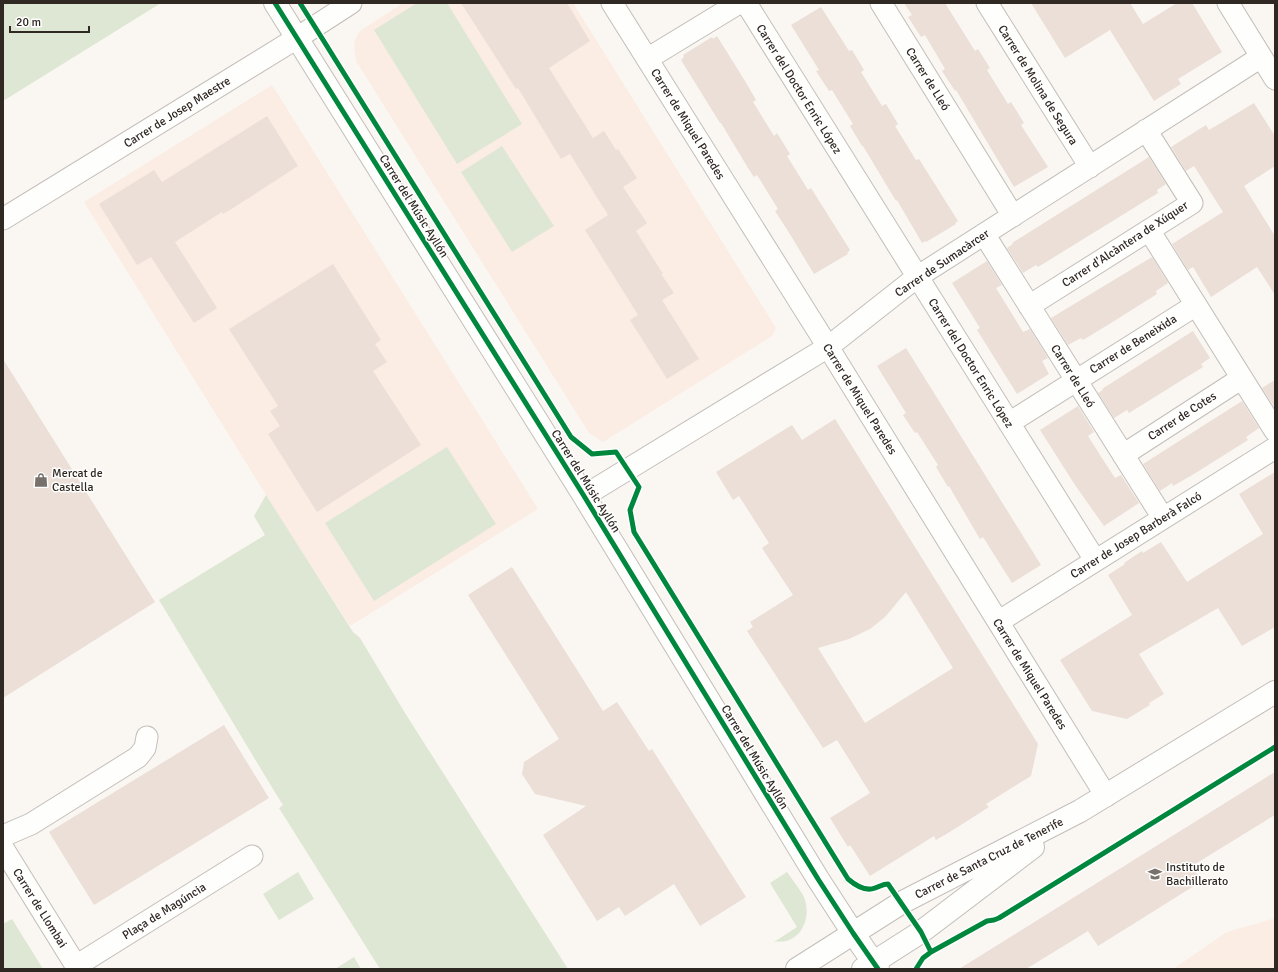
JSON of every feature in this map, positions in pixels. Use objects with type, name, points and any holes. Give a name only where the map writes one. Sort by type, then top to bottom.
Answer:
[{"type":"street","name":"Carrer del Músic Ayllón","points":[[275,3],[584,496],[818,879],[853,933],[872,967]]},
{"type":"street","name":"Carrer de Josep Maestre","points":[[3,219],[297,38],[350,3]]},
{"type":"street","name":"Carrer de Miquel Paredes","points":[[612,3],[828,347],[1106,796]]},
{"type":"street","points":[[647,59],[739,3]]},
{"type":"street","name":"Carrer del Doctor Enric López","points":[[746,3],[1095,560]]},
{"type":"street","name":"Carrer de Lleó","points":[[881,3],[1014,216]]},
{"type":"street","name":"Carrer de Molina de Segura","points":[[987,3],[1090,166]]},
{"type":"street","points":[[1228,3],[1275,79]]},
{"type":"street","name":"Carrer de Sumacàrcer","points":[[584,496],[828,347],[917,277],[1261,57]]},
{"type":"street","name":"Carrer d'Alcàntera de Xúquer","points":[[1029,306],[1192,203],[1146,130]]},
{"type":"street","points":[[1149,230],[1275,431]]},
{"type":"street","name":"Carrer de Lleó","points":[[984,234],[1163,518]]},
{"type":"street","name":"Carrer de Beneixida","points":[[1009,422],[1196,305]]},
{"type":"street","name":"Carrer de Cotes","points":[[1123,455],[1242,378]]},
{"type":"street","name":"Carrer de Josep Barberà Falcó","points":[[998,622],[1275,448]]},
{"type":"street","name":"Carrer de Santa Cruz de Tenerife","points":[[797,969],[901,903],[1080,812],[1275,692]]},
{"type":"street","points":[[3,836],[31,824],[138,757],[145,748],[147,736]]},
{"type":"street","name":"Carrer de Santa Cruz de Tenerife","points":[[872,967],[921,932],[1080,812]]},
{"type":"street","name":"Carrer de Llombai","points":[[3,848],[77,968]]},
{"type":"street","name":"Plaça de Magúncia","points":[[77,968],[252,856]]},
{"type":"shaded area","points":[[403,3],[573,3],[776,328],[772,336],[603,442],[589,433],[356,61],[354,46],[355,40],[360,31]]},
{"type":"shaded area","points":[[272,85],[538,509],[350,626],[291,535],[84,202]]},
{"type":"shaded area","points":[[1275,918],[1275,969],[1173,969],[1227,932]]},
{"type":"green space","points":[[3,3],[161,3],[3,101]]},
{"type":"green space","points":[[417,3],[447,3],[522,124],[457,164],[374,30]]},
{"type":"green space","points":[[502,146],[554,226],[512,252],[461,172]]},
{"type":"green space","points":[[447,447],[496,524],[374,601],[325,523]]},
{"type":"green space","points":[[266,495],[353,632],[360,638],[405,713],[568,969],[380,969],[279,808],[283,805],[159,600],[265,535],[254,516]]},
{"type":"green space","points":[[298,872],[314,899],[279,920],[263,894]]},
{"type":"green space","points":[[787,872],[803,895],[807,908],[805,922],[798,934],[793,938],[786,941],[774,942],[797,927],[770,883]]},
{"type":"green space","points":[[12,919],[43,969],[3,969],[3,924]]},
{"type":"green space","points":[[354,957],[361,969],[335,969]]},
{"type":"building","points":[[461,3],[567,3],[590,41],[549,68],[593,138],[604,131],[637,178],[623,187],[647,223],[636,231],[674,293],[662,300],[699,359],[667,379],[630,320],[638,315],[585,230],[608,215],[570,154],[561,159],[518,88],[516,89]]},
{"type":"building","points":[[904,3],[945,3],[975,51],[978,49],[990,68],[987,70],[1008,104],[1011,102],[1024,123],[1021,125],[1048,167],[1014,187],[956,90],[955,91],[942,71],[945,69],[925,35],[921,37],[908,17],[912,15]]},
{"type":"building","points":[[1031,3],[1130,3],[1143,24],[1177,3],[1192,3],[1222,52],[1178,79],[1181,84],[1154,101],[1110,30],[1065,58]]},
{"type":"building","points":[[821,7],[849,51],[852,50],[864,70],[861,72],[882,106],[886,104],[898,124],[895,126],[916,160],[919,159],[958,221],[955,223],[956,224],[926,242],[922,243],[897,200],[896,201],[850,126],[853,124],[832,90],[829,91],[816,71],[819,70],[791,25]]},
{"type":"building","points":[[717,36],[756,100],[753,102],[774,136],[777,133],[790,154],[787,156],[808,190],[811,188],[850,250],[847,253],[848,254],[814,274],[775,211],[778,209],[757,175],[754,177],[748,168],[681,60],[684,57],[683,55],[712,37],[713,39]]},
{"type":"building","points":[[1254,103],[1275,136],[1275,166],[1244,186],[1275,236],[1275,295],[1257,267],[1211,297],[1193,267],[1188,270],[1172,244],[1223,212],[1194,166],[1186,171],[1171,147],[1206,125],[1209,130]]},
{"type":"building","points":[[267,116],[298,166],[233,208],[223,214],[222,212],[175,242],[217,308],[194,323],[151,257],[137,265],[99,204],[154,170],[162,182]]},
{"type":"building","points":[[1149,157],[1166,184],[1157,190],[1158,193],[1038,267],[1036,265],[1023,273],[1007,248],[1013,244],[1012,243]]},
{"type":"building","points":[[1152,257],[1168,283],[1156,291],[1157,294],[1111,323],[1083,340],[1081,338],[1068,345],[1051,318]]},
{"type":"building","points":[[987,261],[1002,285],[996,288],[1023,332],[1030,329],[1048,358],[1042,361],[1049,374],[1017,394],[977,330],[980,328],[952,283]]},
{"type":"building","points":[[333,264],[381,340],[375,344],[387,362],[373,371],[421,445],[317,512],[268,434],[280,426],[270,411],[278,406],[229,329]]},
{"type":"building","points":[[1193,331],[1210,358],[1201,364],[1203,367],[1129,413],[1127,410],[1114,418],[1098,393]]},
{"type":"building","points":[[906,348],[1041,565],[1012,583],[983,537],[980,539],[936,467],[938,465],[917,432],[915,433],[903,415],[906,413],[877,366]]},
{"type":"building","name":"Mercat de Castella","points":[[3,359],[155,602],[3,698]]},
{"type":"building","points":[[1275,380],[1275,408],[1262,388]]},
{"type":"building","points":[[1242,401],[1259,428],[1246,437],[1248,440],[1194,474],[1173,486],[1172,483],[1160,491],[1143,464]]},
{"type":"building","points":[[1078,406],[1094,432],[1088,436],[1115,478],[1121,475],[1139,503],[1104,526],[1075,485],[1040,430]]},
{"type":"building","points":[[835,419],[1038,744],[1031,776],[986,804],[989,807],[953,830],[936,840],[934,836],[870,876],[850,845],[848,847],[830,818],[870,793],[837,740],[823,748],[747,631],[753,627],[750,622],[793,595],[762,548],[769,543],[739,496],[733,500],[716,472],[792,425],[802,440]],"holes":[[[906,592],[953,668],[865,723],[818,648],[849,639],[870,629],[885,617]]]},
{"type":"building","points":[[1275,472],[1275,627],[1242,646],[1218,608],[1139,654],[1164,694],[1149,703],[1150,705],[1127,719],[1092,711],[1060,660],[1132,615],[1108,575],[1142,551],[1143,553],[1161,542],[1187,582],[1263,534],[1239,494]]},
{"type":"building","points":[[512,567],[603,711],[617,702],[649,751],[652,749],[746,897],[700,926],[674,884],[625,916],[619,907],[597,921],[543,835],[586,806],[535,794],[522,774],[524,762],[559,739],[468,595]]},
{"type":"building","points":[[224,725],[269,798],[94,905],[49,832]]},
{"type":"building","name":"Instituto de Bachillerato","points":[[1275,772],[1275,815],[1192,866],[1202,881],[1098,946],[1088,931],[1026,969],[959,969]]},
{"type":"cycle path","points":[[275,3],[584,496],[818,879],[878,969]]},
{"type":"cycle path","points":[[300,3],[571,437],[592,454],[616,452],[639,487],[630,510],[634,532],[848,879],[857,886],[868,889],[877,888],[884,884],[888,884],[921,932],[931,952],[923,958],[916,969]]},
{"type":"cycle path","points":[[931,952],[987,921],[999,918],[1275,747]]},
{"type":"place","name":"Mercat de Castella","points":[[41,480]]},
{"type":"place","name":"Instituto de Bachillerato","points":[[1155,874]]}]
